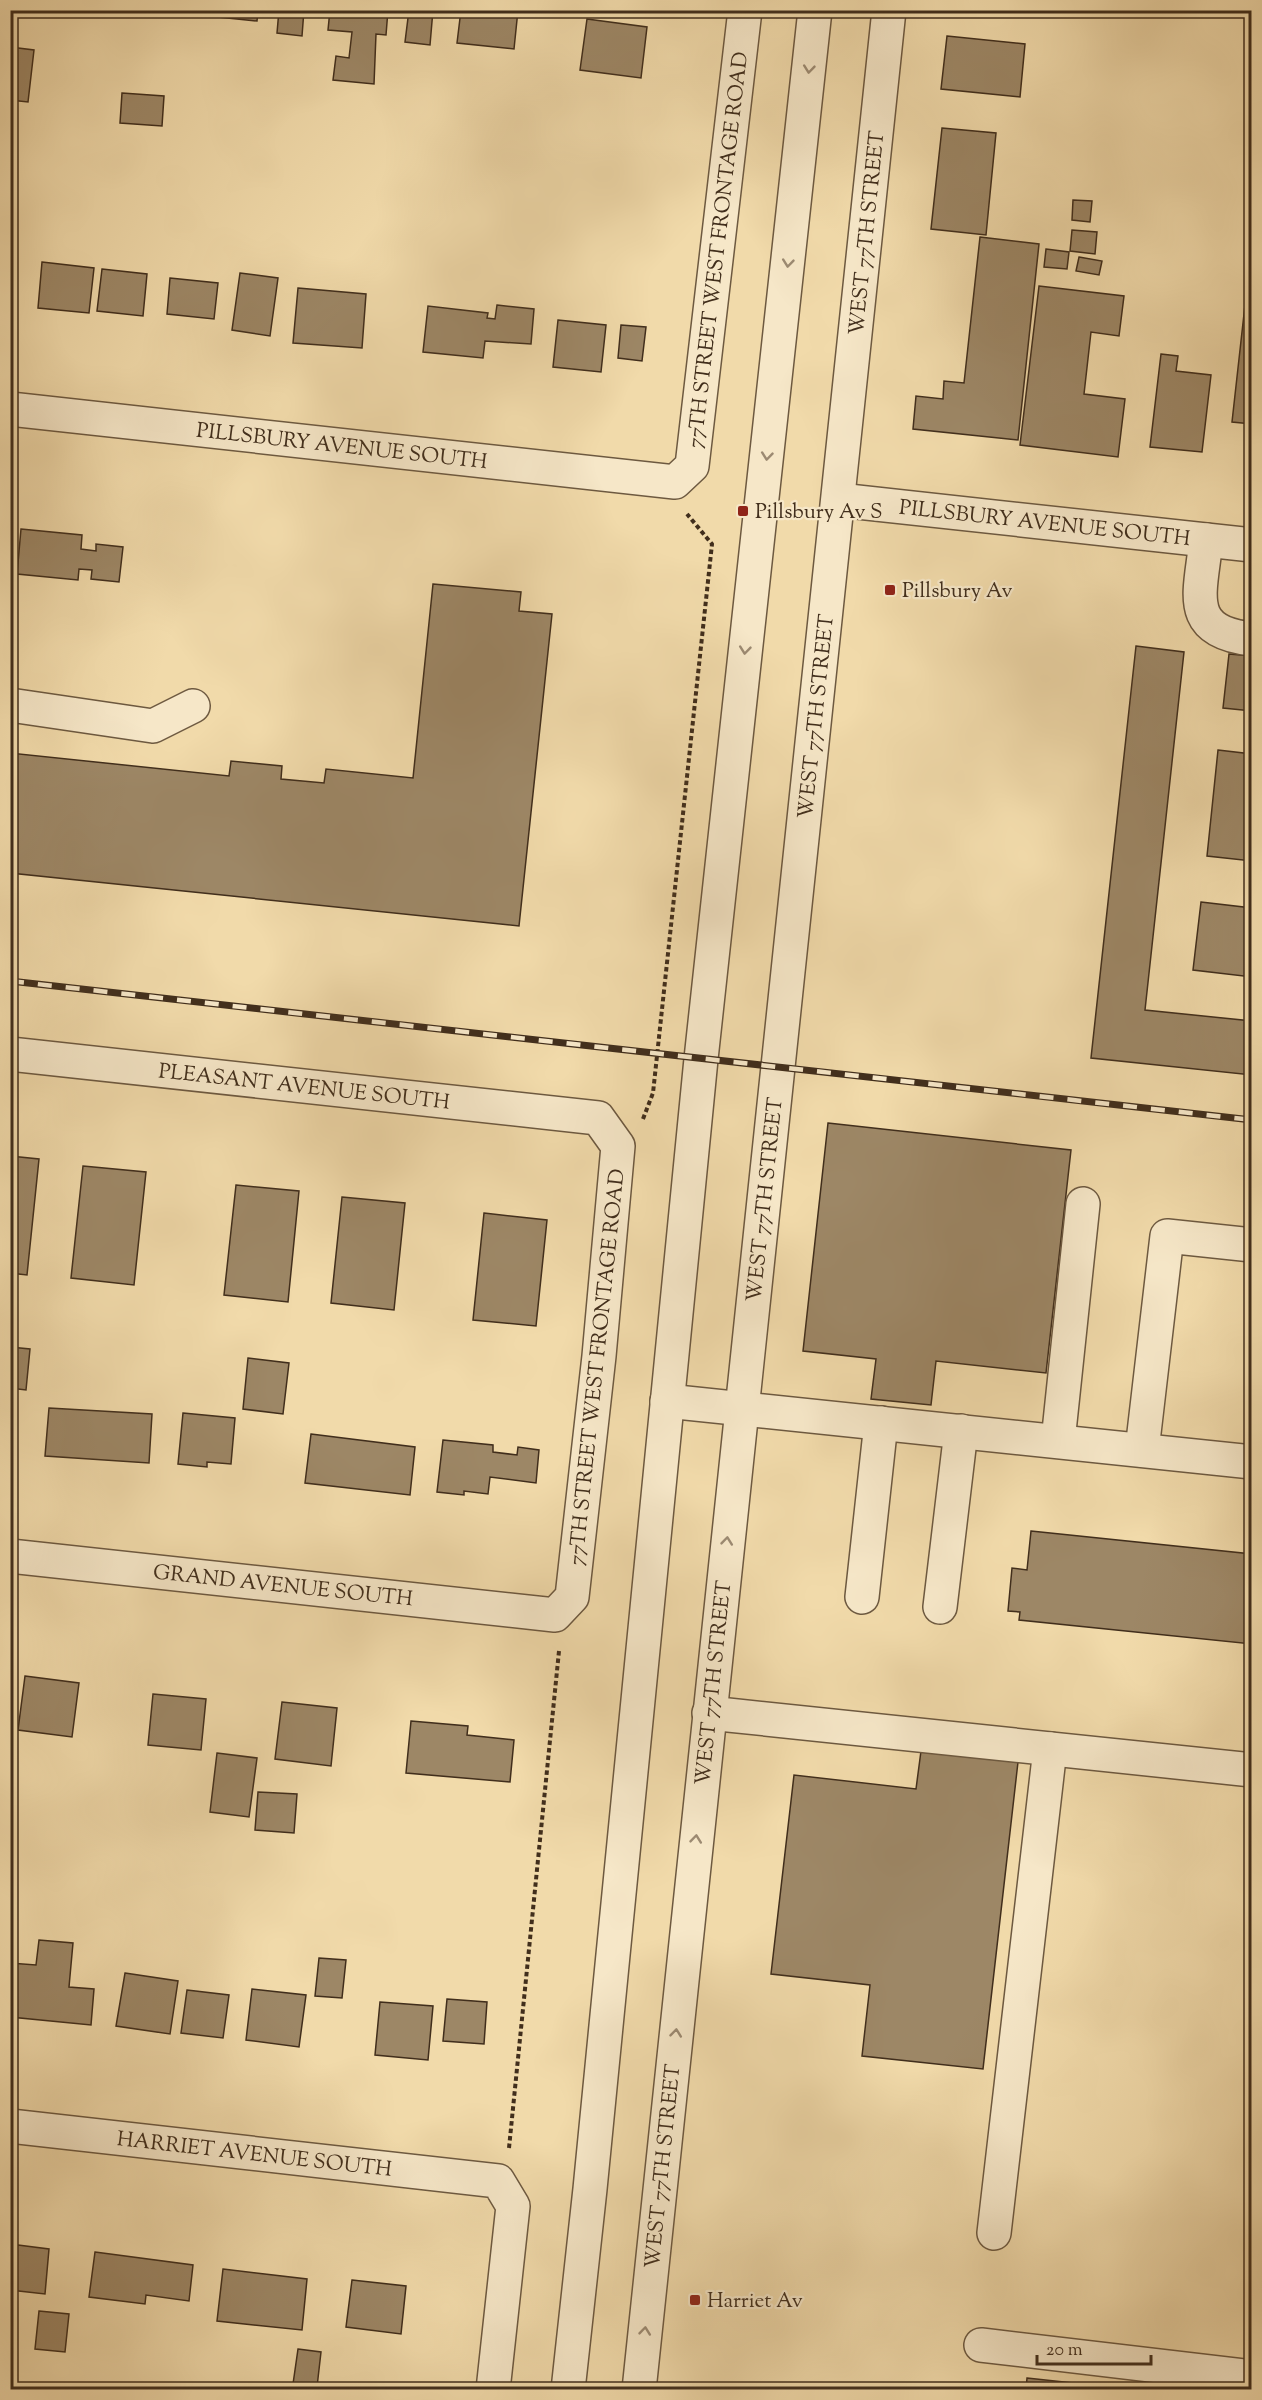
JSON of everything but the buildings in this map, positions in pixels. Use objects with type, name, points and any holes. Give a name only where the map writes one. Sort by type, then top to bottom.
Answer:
[{"type":"street","name":"77TH STREET WEST FRONTAGE ROAD","points":[[675,482],[692,466],[746,10]]},
{"type":"street","points":[[568,2390],[590,2189],[709,981],[815,10]]},
{"type":"street","name":"WEST 77TH STREET","points":[[639,2390],[740,1409],[839,500],[889,10]]},
{"type":"street","name":"PILLSBURY AVENUE SOUTH","points":[[10,409],[675,482]]},
{"type":"street","name":"PILLSBURY AVENUE SOUTH","points":[[839,500],[1251,545]]},
{"type":"street","points":[[1206,540],[1200,603],[1206,622],[1217,631],[1251,639]]},
{"type":"street","points":[[10,705],[153,726],[193,706]]},
{"type":"street","name":"PLEASANT AVENUE SOUTH","points":[[10,1054],[598,1118]]},
{"type":"street","name":"77TH STREET WEST FRONTAGE ROAD","points":[[555,1615],[572,1597],[599,1356],[618,1146],[598,1118]]},
{"type":"street","points":[[1058,1441],[1083,1204]]},
{"type":"street","points":[[1142,1450],[1167,1236],[1251,1245]]},
{"type":"street","points":[[667,1401],[1251,1462]]},
{"type":"street","points":[[862,1597],[880,1423]]},
{"type":"street","points":[[940,1607],[961,1431]]},
{"type":"street","name":"GRAND AVENUE SOUTH","points":[[10,1556],[555,1615]]},
{"type":"street","points":[[709,1713],[1251,1770]]},
{"type":"street","points":[[994,2233],[1050,1749]]},
{"type":"street","name":"HARRIET AVENUE SOUTH","points":[[10,2126],[498,2181]]},
{"type":"street","points":[[494,2390],[513,2206],[498,2181]]},
{"type":"street","points":[[981,2345],[1251,2377]]},
{"type":"path","points":[[618,1146],[642,1121],[653,1093],[712,544],[686,514],[675,482]]},
{"type":"path","points":[[498,2181],[509,2148],[512,2124],[560,1644],[555,1615]]},
{"type":"railway","points":[[10,981],[1252,1120]]},
{"type":"place","name":"Pillsbury Av S","points":[[743,511]]},
{"type":"place","name":"Pillsbury Av","points":[[890,590]]},
{"type":"place","name":"Harriet Av","points":[[695,2300]]}]
